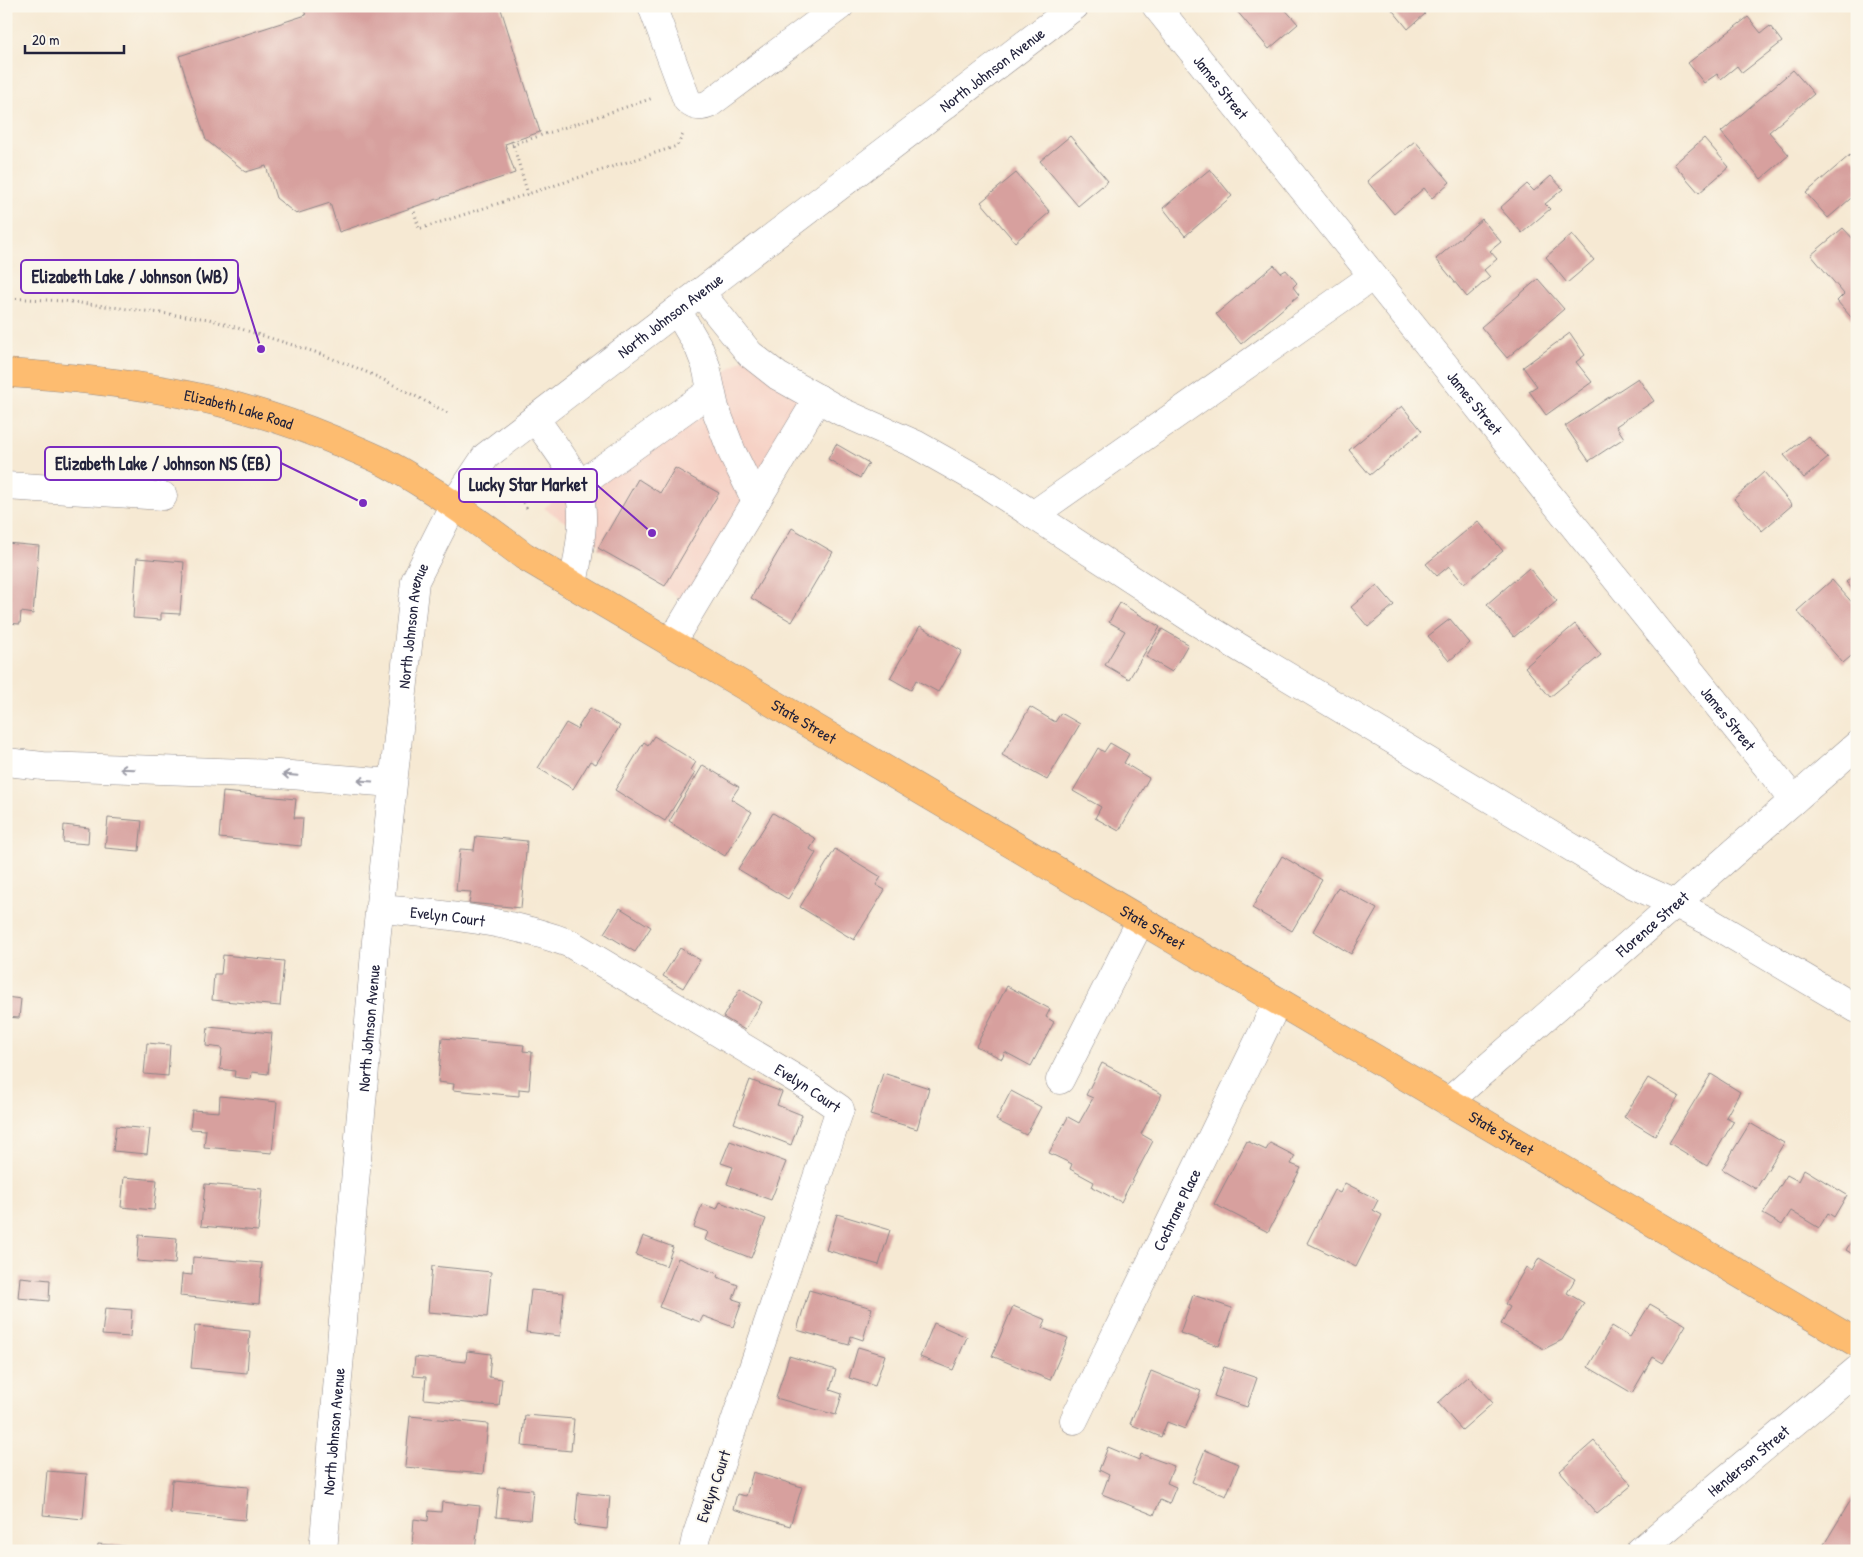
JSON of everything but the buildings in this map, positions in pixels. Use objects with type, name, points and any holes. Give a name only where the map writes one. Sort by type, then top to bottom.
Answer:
[{"type":"main road","name":"Elizabeth Lake Road","points":[[6,373],[127,383],[177,392],[240,407],[284,420],[357,449],[383,461],[454,504]]},
{"type":"main road","name":"State Street","points":[[454,504],[524,556],[1857,1343]]},
{"type":"street","points":[[652,6],[687,100],[696,106],[709,104],[840,6]]},
{"type":"street","name":"North Johnson Avenue","points":[[324,1551],[380,908],[415,581],[454,504],[486,456],[1076,6]]},
{"type":"street","name":"James Street","points":[[1156,6],[1794,800]]},
{"type":"street","points":[[1033,515],[1372,276]]},
{"type":"street","points":[[700,292],[750,354],[778,376],[842,412],[915,444],[986,484],[1206,628],[1634,885],[1710,922],[1857,1009]]},
{"type":"street","points":[[677,310],[699,348],[706,366],[716,408],[732,452],[756,501]]},
{"type":"street","points":[[578,486],[712,391]]},
{"type":"street","points":[[672,643],[818,398]]},
{"type":"street","points":[[535,418],[573,475],[578,486],[582,505],[581,541],[573,584]]},
{"type":"street","points":[[6,486],[163,496]]},
{"type":"street","name":"Florence Street","points":[[1448,1102],[1857,745]]},
{"type":"street","points":[[6,762],[43,766],[278,774],[392,783]]},
{"type":"street","name":"Evelyn Court","points":[[380,908],[436,914],[509,926],[552,936],[571,944],[801,1082],[840,1109],[696,1537],[693,1551]]},
{"type":"street","points":[[1060,1080],[1141,920]]},
{"type":"street","name":"Cochrane Place","points":[[1074,1420],[1278,1001]]},
{"type":"street","name":"Henderson Street","points":[[1640,1551],[1857,1370]]},
{"type":"path","points":[[528,194],[512,143],[660,96]]},
{"type":"path","points":[[413,207],[419,228],[677,146]]},
{"type":"path","points":[[6,298],[64,301],[208,318],[315,352],[348,365],[382,379],[448,413]]},
{"type":"path","points":[[519,494],[528,510]]},
{"type":"shaded area","points":[[750,354],[818,398],[693,607],[544,508]]},
{"type":"place","name":"Elizabeth Lake / Johnson (WB)","points":[[261,349]]},
{"type":"place","name":"Elizabeth Lake / Johnson NS (EB)","points":[[363,503]]},
{"type":"place","name":"Lucky Star Market","points":[[652,533]]}]
